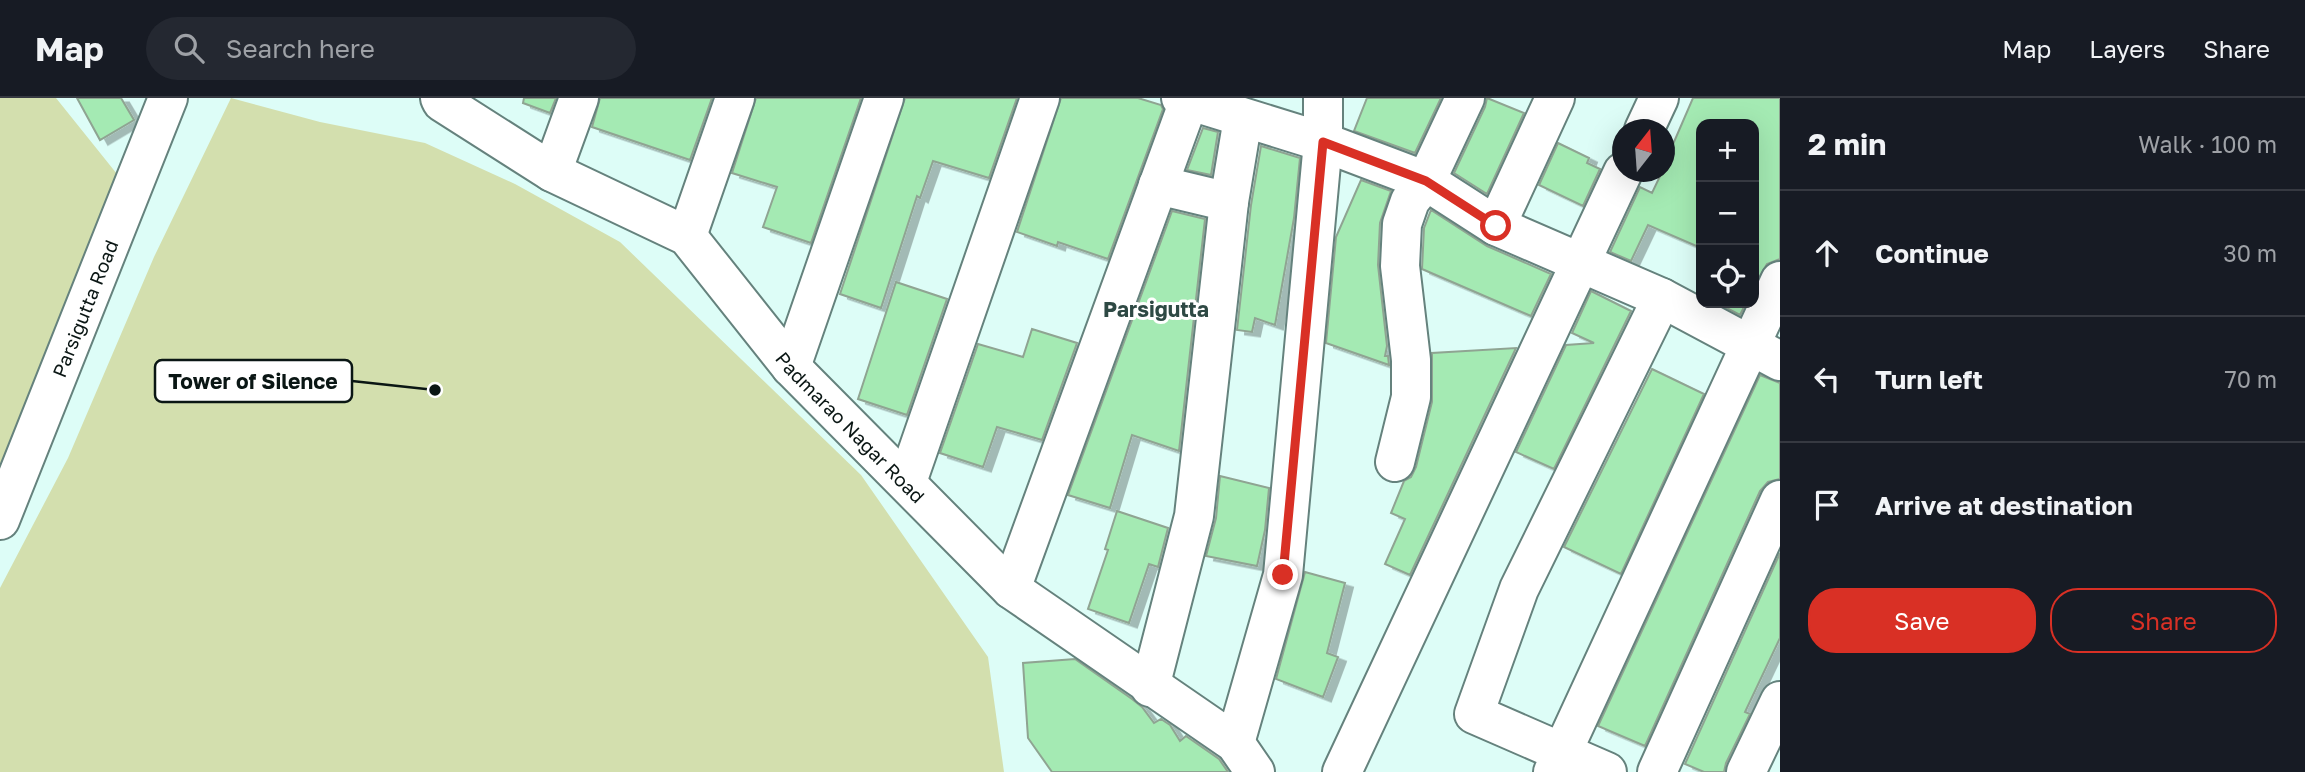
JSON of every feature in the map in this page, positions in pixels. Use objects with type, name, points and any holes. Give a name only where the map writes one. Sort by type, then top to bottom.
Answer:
[{"type":"street","name":"Parsigutta Road","points":[[0,520],[168,98]]},
{"type":"street","name":"Padmarao Nagar Road","points":[[440,98],[442,102],[552,172],[687,236],[791,367],[1011,589],[1245,757]]},
{"type":"street","points":[[552,172],[579,98]]},
{"type":"street","points":[[687,236],[735,98]]},
{"type":"street","points":[[791,367],[884,98]]},
{"type":"street","points":[[907,482],[1040,98]]},
{"type":"street","points":[[1245,757],[1283,575],[1323,142],[1323,98]]},
{"type":"street","points":[[1395,462],[1411,397],[1411,360],[1400,266],[1402,224],[1410,201],[1426,181],[1465,98]]},
{"type":"street","points":[[1496,226],[1555,98]]},
{"type":"street","points":[[1648,119],[1659,98]]},
{"type":"street","points":[[1011,589],[1187,99],[1323,142],[1426,181],[1496,226],[1662,298],[1765,353]]},
{"type":"street","points":[[1150,687],[1194,516],[1229,202],[1243,118]]},
{"type":"street","points":[[1342,772],[1618,182]]},
{"type":"street","points":[[1158,185],[1229,202]]},
{"type":"street","points":[[1558,763],[1765,353],[1780,281]]},
{"type":"street","points":[[1607,772],[1558,763],[1474,714],[1519,589],[1662,298]]},
{"type":"street","points":[[1657,772],[1780,500]]},
{"type":"street","points":[[1746,772],[1780,701]]},
{"type":"green space","points":[[0,98],[56,98],[117,174],[38,384],[14,458],[0,463]]},
{"type":"green space","points":[[231,98],[320,122],[425,143],[515,184],[620,242],[861,475],[988,657],[1004,772],[0,772],[0,588],[68,458],[154,257]]},
{"type":"building","points":[[77,98],[121,98],[134,120],[100,140]]},
{"type":"building","points":[[524,98],[556,98],[550,113],[523,103]]},
{"type":"building","points":[[600,98],[712,98],[690,160],[592,127]]},
{"type":"building","points":[[756,98],[861,98],[811,243],[763,227],[777,187],[732,173]]},
{"type":"building","points":[[905,98],[1017,98],[989,178],[933,161],[920,198],[917,196],[881,308],[840,294]]},
{"type":"building","points":[[1061,98],[1138,98],[1161,105],[1163,109],[1108,259],[1017,232]]},
{"type":"building","points":[[1367,98],[1441,98],[1415,153],[1354,131]]},
{"type":"building","points":[[1487,98],[1524,113],[1487,194],[1454,173]]},
{"type":"building","points":[[1693,98],[1780,98],[1780,259],[1767,264],[1759,278],[1759,119],[1696,119],[1696,246],[1648,225],[1631,261],[1610,252],[1640,187],[1652,193],[1657,182],[1675,182],[1675,140]]},
{"type":"building","points":[[1203,128],[1218,132],[1211,175],[1187,170]]},
{"type":"building","points":[[1558,143],[1589,158],[1587,163],[1600,169],[1583,206],[1539,185]]},
{"type":"building","points":[[1261,146],[1300,158],[1294,218],[1275,325],[1255,318],[1252,332],[1237,330],[1251,205]]},
{"type":"building","points":[[1361,180],[1391,191],[1380,223],[1378,265],[1387,346],[1385,356],[1388,356],[1389,365],[1326,343],[1336,237]]},
{"type":"building","points":[[1431,210],[1487,246],[1551,274],[1531,316],[1422,269],[1424,228]]},
{"type":"building","points":[[1172,211],[1205,219],[1179,451],[1132,435],[1110,508],[1068,495]]},
{"type":"building","points":[[896,282],[947,299],[907,415],[858,399]]},
{"type":"building","points":[[1591,291],[1631,311],[1554,469],[1516,452],[1566,345],[1594,343],[1572,333]]},
{"type":"building","points":[[1727,308],[1744,308],[1740,315]]},
{"type":"building","points":[[1032,329],[1077,343],[1042,440],[997,427],[983,467],[940,453],[978,344],[1023,357]]},
{"type":"building","points":[[1516,348],[1410,575],[1385,564],[1405,519],[1391,513],[1404,481],[1411,477],[1416,467],[1432,402],[1432,353]]},
{"type":"building","points":[[1652,369],[1704,394],[1621,574],[1564,547]]},
{"type":"building","points":[[1760,375],[1780,383],[1780,479],[1768,482],[1760,491],[1645,746],[1598,726]]},
{"type":"building","points":[[1220,476],[1269,488],[1265,530],[1257,566],[1206,556],[1216,518]]},
{"type":"building","points":[[1117,511],[1168,528],[1158,567],[1149,564],[1129,623],[1088,609],[1108,550],[1105,549]]},
{"type":"building","points":[[1780,553],[1780,638],[1745,712],[1750,714],[1724,772],[1704,772],[1685,764]]},
{"type":"building","points":[[1305,572],[1345,583],[1327,653],[1338,657],[1323,697],[1276,679]]},
{"type":"building","points":[[1075,659],[1142,707],[1154,723],[1161,719],[1170,725],[1180,741],[1186,736],[1219,759],[1228,772],[1052,772],[1028,738],[1023,663]]},
{"type":"place","name":"Tower of Silence","points":[[435,390]]},
{"type":"district","name":"Parsigutta","points":[[1156,309]]},
{"type":"route","points":[[1283,575],[1323,142],[1426,181],[1496,226]]}]
